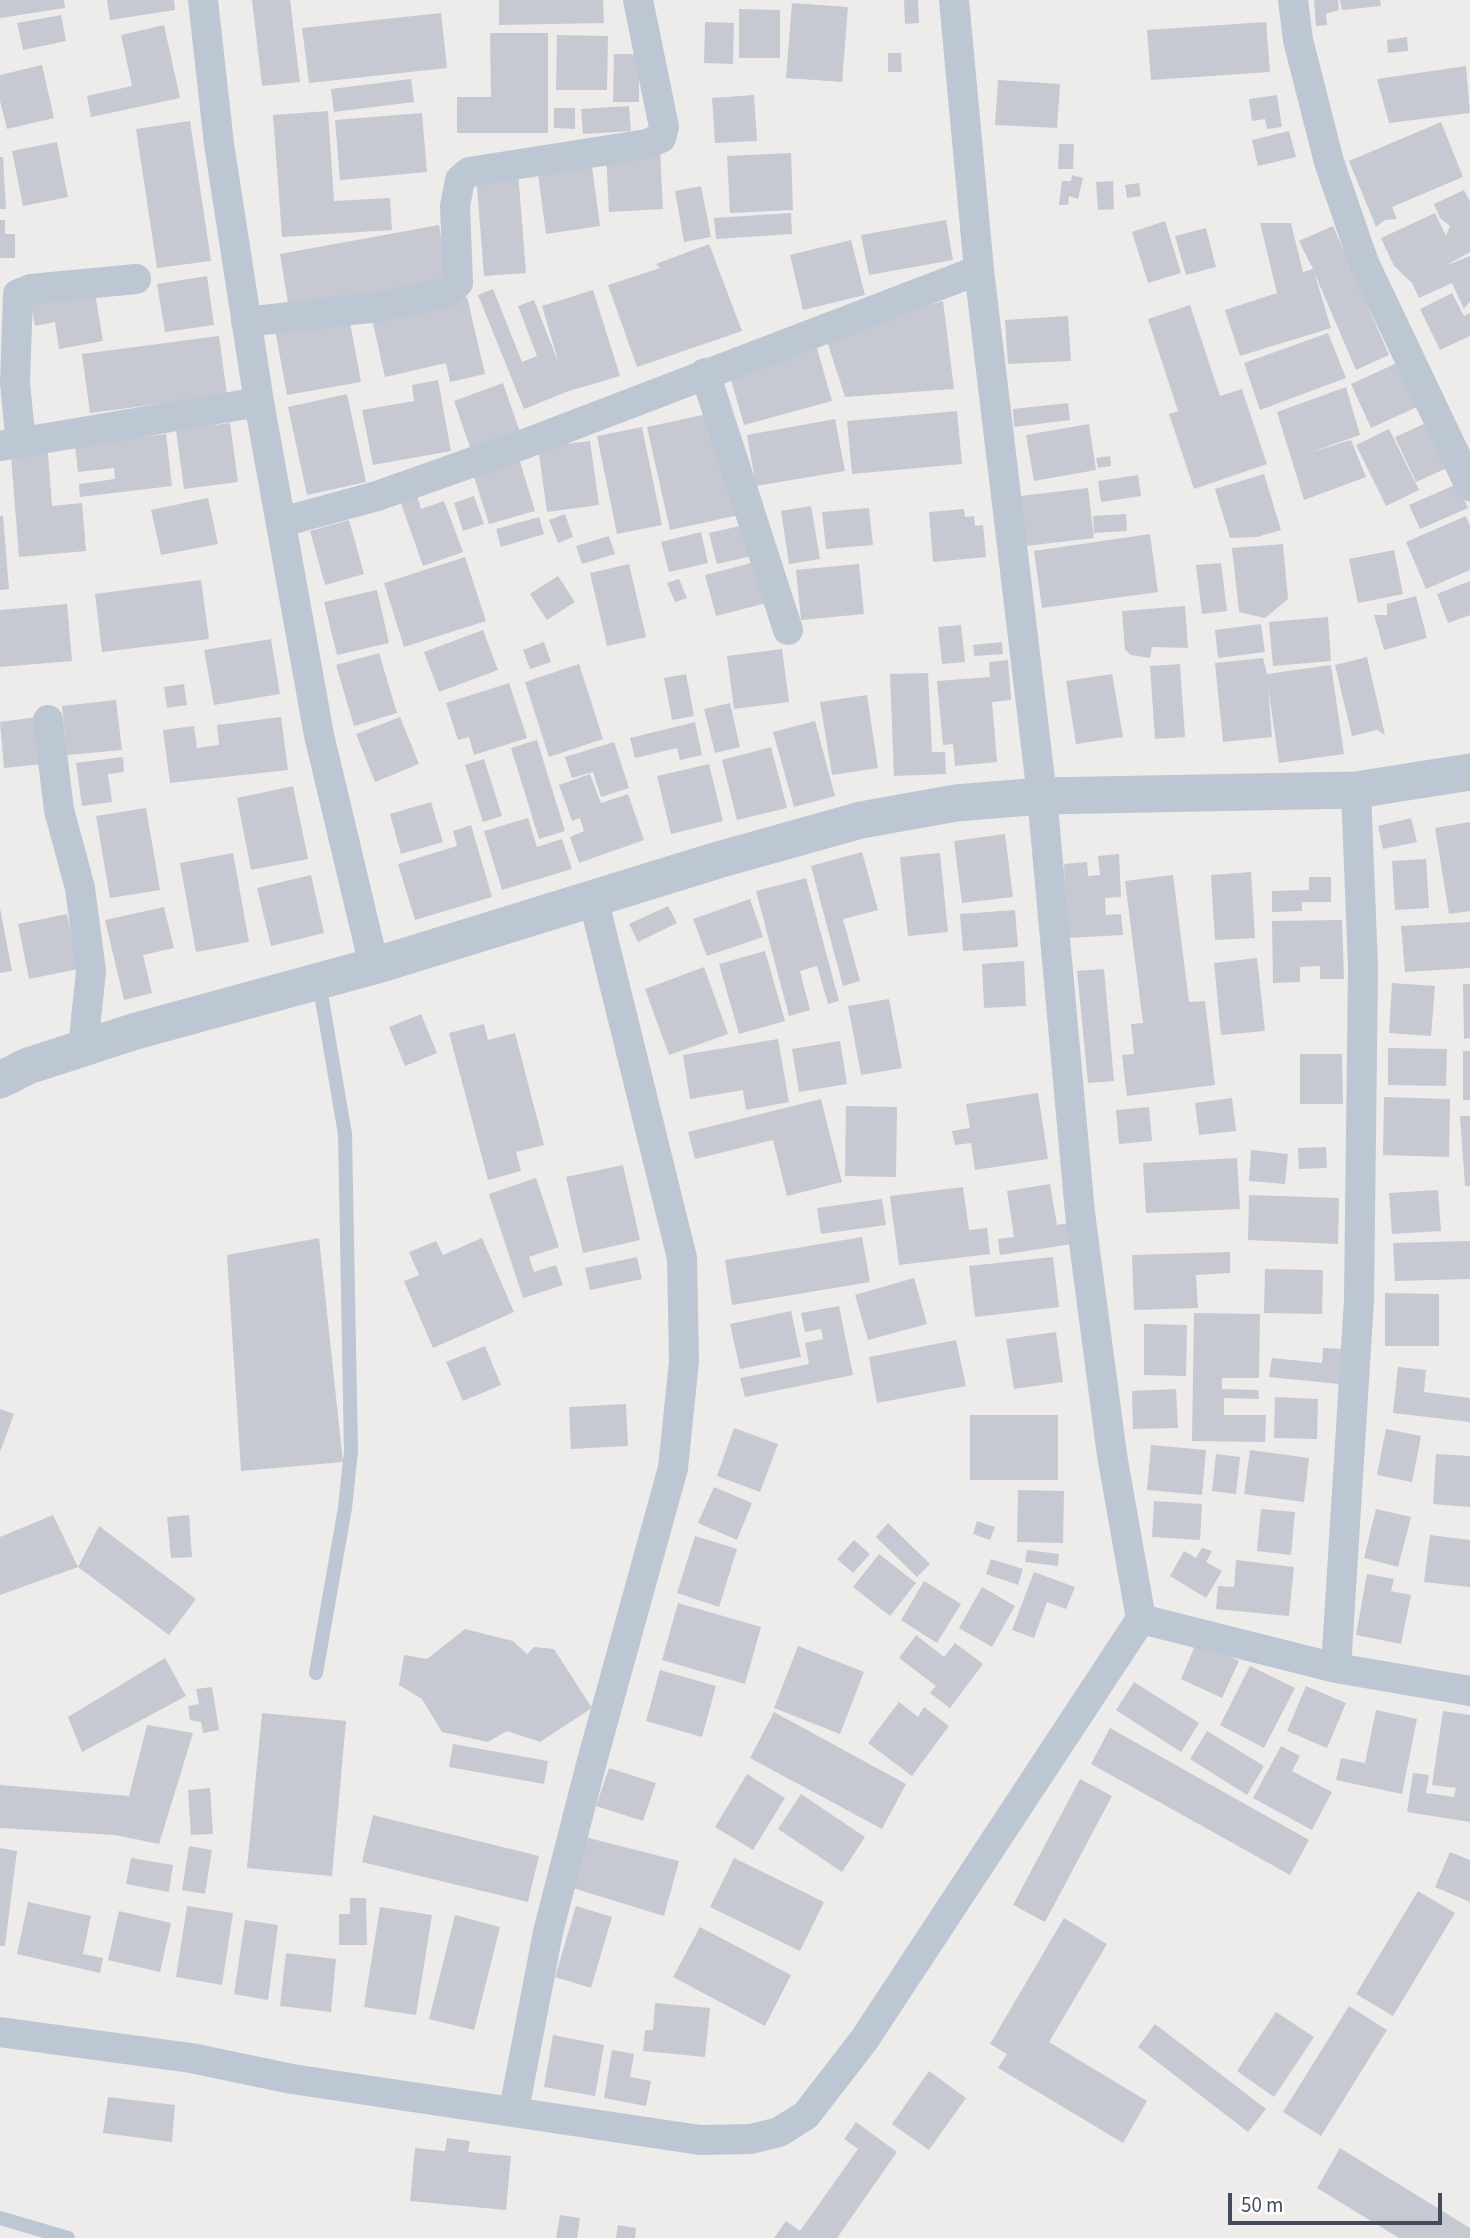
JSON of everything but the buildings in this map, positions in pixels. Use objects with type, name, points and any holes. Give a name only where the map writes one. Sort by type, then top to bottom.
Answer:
[{"type":"street","points":[[203,0],[219,144],[259,402],[319,735],[374,966]]},
{"type":"street","points":[[246,322],[378,307],[449,292],[458,283],[455,206],[460,180],[469,172],[647,144],[661,138],[664,127],[638,0]]},
{"type":"street","points":[[0,2032],[191,2058],[386,2094],[514,2110],[700,2140],[751,2139],[770,2134],[806,2115],[864,2040],[1141,1619],[1112,1455],[1080,1213],[1042,796],[979,270],[954,0]]},
{"type":"street","points":[[1293,0],[1298,40],[1329,162],[1364,263],[1470,486]]},
{"type":"street","points":[[282,522],[376,496],[527,443],[979,270]]},
{"type":"street","points":[[136,279],[30,289],[18,294],[11,445],[259,402]]},
{"type":"street","points":[[705,373],[788,630]]},
{"type":"street","points":[[48,720],[59,810],[80,888],[91,971],[83,1048]]},
{"type":"street","points":[[9,1070],[374,966],[593,898],[861,820],[956,803],[1042,796],[1356,790],[1470,772]]},
{"type":"street","points":[[1336,1668],[1359,1300],[1363,967],[1356,790]]},
{"type":"street","points":[[514,2110],[548,1932],[673,1468],[684,1361],[682,1258],[593,898]]},
{"type":"street","points":[[1141,1619],[1336,1668],[1470,1691]]},
{"type":"lane","points":[[316,1674],[345,1508],[351,1451],[345,1134],[319,981]]},
{"type":"lane","points":[[0,2218],[68,2238]]}]
